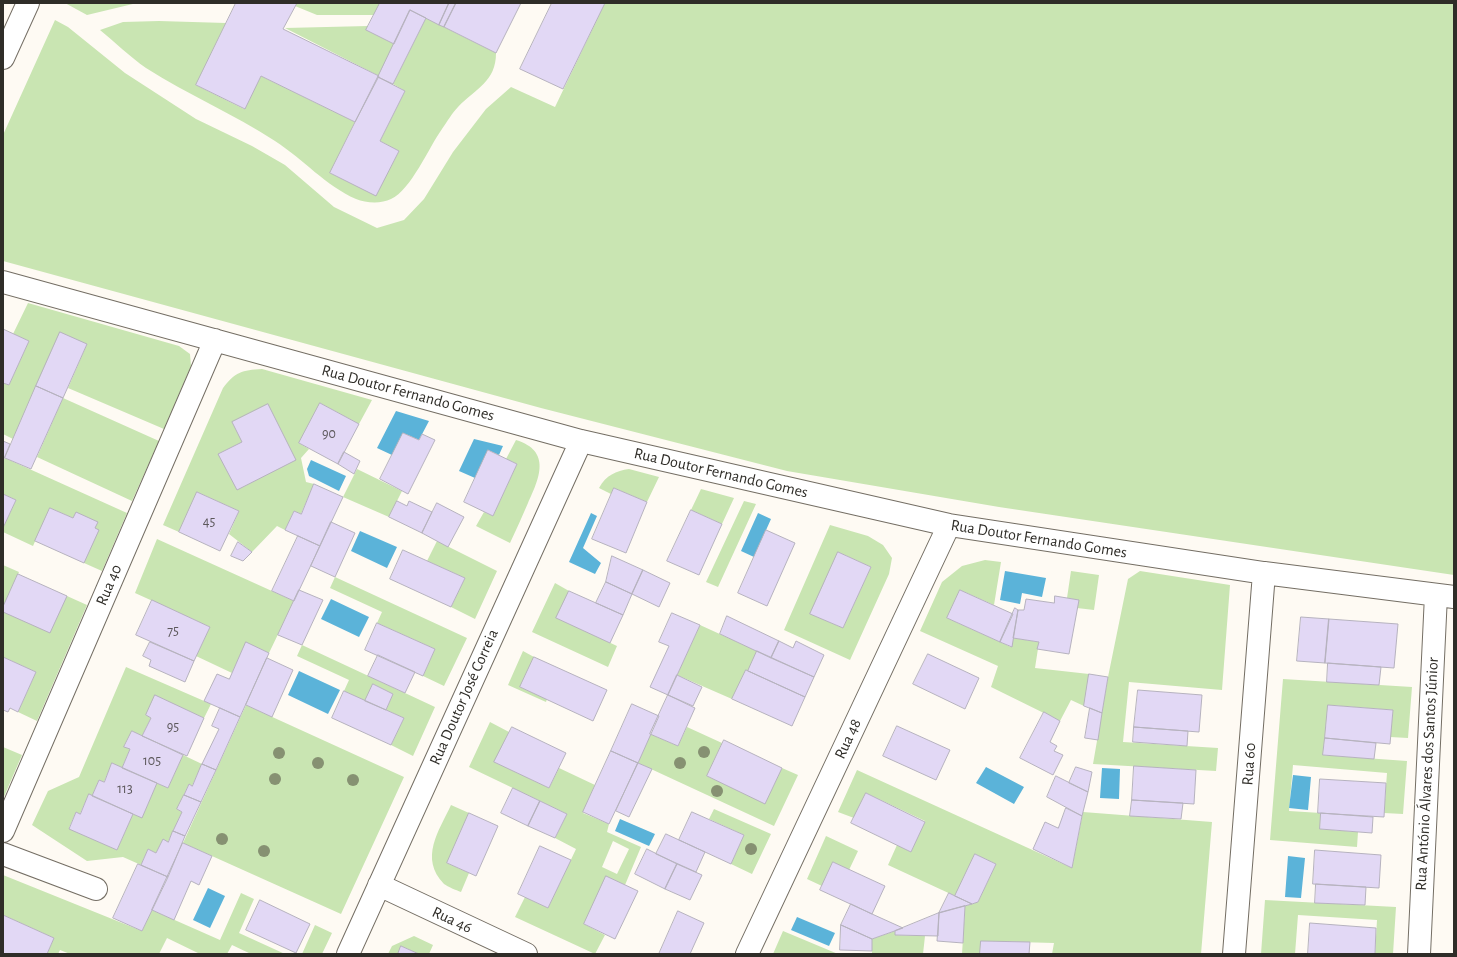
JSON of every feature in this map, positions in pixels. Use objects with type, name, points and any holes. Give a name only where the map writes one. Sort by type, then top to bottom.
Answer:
[{"type":"street","points":[[3,58],[28,3]]},
{"type":"street","name":"Rua Doutor Fernando Gomes","points":[[3,282],[581,441],[949,525],[1264,574],[1445,596]]},
{"type":"street","name":"Rua 40","points":[[3,831],[215,340]]},
{"type":"street","name":"Rua Doutor José Correia","points":[[348,954],[581,441]]},
{"type":"street","name":"Rua 48","points":[[747,954],[949,525]]},
{"type":"street","name":"Rua 60","points":[[1234,954],[1264,574]]},
{"type":"street","name":"Rua António Álvares dos Santos Júnior","points":[[1419,954],[1445,596]]},
{"type":"street","points":[[3,854],[96,889]]},
{"type":"street","name":"Rua 46","points":[[379,885],[526,954]]},
{"type":"green space","points":[[65,3],[137,3],[87,15]]},
{"type":"green space","points":[[297,3],[380,3],[374,15],[317,15],[295,6]]},
{"type":"green space","points":[[605,3],[1454,3],[1454,575],[999,507],[787,471],[541,408],[3,261],[3,135],[55,20],[68,27],[125,73],[196,119],[252,146],[285,165],[334,207],[377,228],[404,220],[424,199],[453,152],[486,109],[511,87],[555,107]]},
{"type":"green space","points":[[426,18],[496,53],[493,71],[484,84],[465,100],[452,115],[406,187],[391,199],[378,202],[360,200],[345,194],[275,141],[146,68],[100,30],[123,22],[159,21],[226,23],[196,85],[244,109],[261,76],[355,122],[330,173],[376,195],[399,151],[380,141],[405,91],[393,84]]},
{"type":"green space","points":[[368,26],[367,30],[394,44],[379,76],[285,28]]},
{"type":"green space","points":[[28,303],[179,346],[190,354],[191,366],[164,429],[68,388],[87,344],[36,386],[13,439],[3,434],[3,383],[9,385],[29,341],[13,334]]},
{"type":"green space","points":[[262,369],[372,400],[359,424],[320,403],[299,443],[309,449],[301,458],[306,482],[314,484],[301,514],[294,511],[285,530],[277,526],[252,552],[229,534],[239,511],[197,492],[179,532],[163,525],[223,388],[235,375],[244,371]]},
{"type":"green space","points":[[63,398],[159,441],[132,501],[37,457]]},
{"type":"green space","points":[[516,440],[535,451],[539,458],[540,467],[536,485],[510,543],[476,526],[484,512],[493,516],[517,464],[506,459]]},
{"type":"green space","points":[[5,458],[127,513],[102,571],[84,563],[73,518],[50,508],[33,546],[3,532],[3,528],[16,500],[3,494],[3,461]]},
{"type":"green space","points":[[357,469],[402,491],[389,517],[343,497]]},
{"type":"green space","points":[[629,469],[659,477],[647,502],[614,488],[611,494],[599,488],[612,474]]},
{"type":"green space","points":[[701,489],[734,498],[722,524],[691,510]]},
{"type":"green space","points":[[744,501],[756,504],[718,587],[706,582]]},
{"type":"green space","points":[[830,525],[868,536],[883,545],[892,558],[889,574],[850,660],[784,630]],"holes":[[[838,552],[871,567],[843,628],[811,614]]]},
{"type":"green space","points":[[157,539],[294,601],[269,653],[246,643],[232,673],[196,656],[210,627],[135,593]]},
{"type":"green space","points":[[437,541],[497,571],[475,619],[451,607],[465,578],[427,561]]},
{"type":"green space","points":[[985,560],[1001,562],[994,605],[960,590],[947,618],[1011,647],[1013,638],[1039,642],[1035,668],[1089,674],[1084,706],[1071,700],[1060,721],[991,687],[998,666],[920,631],[942,582],[962,566]]},
{"type":"green space","points":[[3,565],[19,572],[3,607]]},
{"type":"green space","points":[[1071,571],[1099,575],[1094,610],[1077,608],[1078,600],[1067,598]]},
{"type":"green space","points":[[1140,571],[1230,585],[1222,690],[1129,682],[1123,742],[1218,748],[1216,771],[1093,764],[1108,677],[1128,579]]},
{"type":"green space","points":[[335,577],[467,638],[444,686],[423,676],[435,649],[377,623],[382,612],[330,588]]},
{"type":"green space","points":[[555,583],[569,591],[557,618],[617,646],[608,667],[532,632]]},
{"type":"green space","points":[[67,596],[87,605],[37,721],[18,712],[36,672],[3,657],[3,612]]},
{"type":"green space","points":[[700,625],[757,651],[748,671],[746,670],[732,699],[677,675]]},
{"type":"green space","points":[[302,645],[435,707],[413,756],[391,745],[404,718],[386,710],[393,694],[373,684],[365,701],[344,691],[349,680],[297,656]]},
{"type":"green space","points":[[523,651],[534,657],[520,687],[547,699],[546,702],[508,685]]},
{"type":"green space","points":[[126,667],[211,704],[204,718],[155,696],[146,715],[151,718],[142,736],[132,731],[124,746],[130,749],[122,768],[112,763],[104,782],[99,780],[92,796],[89,794],[80,814],[76,812],[69,828],[117,850],[133,814],[142,817],[157,783],[168,788],[183,755],[202,764],[192,786],[189,784],[177,809],[182,812],[168,842],[163,840],[156,853],[148,849],[141,865],[123,857],[87,861],[32,825],[48,791],[79,777]]},
{"type":"green space","points":[[1283,679],[1412,687],[1408,738],[1390,737],[1393,710],[1328,705],[1323,755],[1407,761],[1403,814],[1384,813],[1387,773],[1293,765],[1289,811],[1321,813],[1320,829],[1358,832],[1357,847],[1270,840]]},
{"type":"green space","points":[[246,705],[404,777],[341,914],[183,843]]},
{"type":"green space","points":[[490,722],[509,732],[495,762],[549,788],[559,768],[595,785],[583,813],[609,824],[607,832],[641,847],[625,885],[606,877],[584,924],[605,935],[595,954],[515,917],[525,897],[548,908],[576,849],[555,838],[567,814],[469,767]],"holes":[[[613,841],[629,849],[617,874],[602,867]]]},
{"type":"green space","points":[[687,727],[722,743],[707,776],[765,803],[782,768],[798,775],[774,826],[638,763],[650,734],[678,746]]},
{"type":"green space","points":[[3,747],[22,755],[3,799]]},
{"type":"green space","points":[[857,770],[1072,868],[1083,812],[1212,822],[1201,954],[1052,954],[1054,943],[981,941],[980,954],[962,954],[965,906],[978,902],[996,864],[975,854],[955,896],[888,865],[897,845],[911,852],[925,821],[866,793],[854,818],[838,812]]},
{"type":"green space","points":[[451,805],[469,813],[447,863],[469,873],[461,892],[444,884],[437,874],[433,864],[432,854],[434,844]]},
{"type":"green space","points":[[714,809],[771,834],[752,874],[731,864],[744,835],[709,819]]},
{"type":"green space","points":[[826,836],[858,851],[849,870],[833,862],[822,886],[807,879]]},
{"type":"green space","points":[[3,875],[142,931],[152,910],[220,940],[241,893],[254,899],[239,933],[285,954],[251,954],[232,945],[227,954],[200,954],[167,938],[159,954],[70,954],[60,950],[58,954],[47,954],[54,938],[3,915]]},
{"type":"green space","points":[[1265,900],[1396,907],[1393,954],[1375,954],[1377,920],[1298,915],[1295,954],[1261,954]]},
{"type":"green space","points":[[315,925],[332,933],[322,954],[302,954]]},
{"type":"green space","points":[[783,931],[838,954],[773,954]]},
{"type":"green space","points":[[895,931],[895,935],[925,936],[923,954],[872,954],[872,939]]},
{"type":"green space","points":[[414,936],[433,945],[429,954],[419,954],[401,946],[398,954],[388,954],[392,946]]},
{"type":"water","points":[[396,411],[429,421],[419,440],[403,433],[392,455],[377,448]]},
{"type":"water","points":[[474,439],[503,446],[499,455],[488,450],[475,478],[459,471]]},
{"type":"water","points":[[311,460],[346,476],[339,491],[309,476],[307,469]]},
{"type":"water","points":[[591,513],[597,516],[583,548],[601,563],[595,574],[569,562]]},
{"type":"water","points":[[758,513],[771,519],[754,557],[741,551]]},
{"type":"water","points":[[360,531],[397,547],[387,568],[351,551]]},
{"type":"water","points":[[1005,571],[1046,578],[1042,597],[1022,593],[1020,604],[1000,600]]},
{"type":"water","points":[[331,599],[369,617],[359,637],[321,619]]},
{"type":"water","points":[[299,671],[340,690],[328,714],[288,695]]},
{"type":"water","points":[[986,767],[1024,787],[1014,804],[976,783]]},
{"type":"water","points":[[1102,768],[1120,769],[1119,799],[1100,798]]},
{"type":"water","points":[[1293,775],[1311,777],[1308,810],[1289,808]]},
{"type":"water","points":[[620,819],[655,834],[649,846],[615,831]]},
{"type":"water","points":[[1288,856],[1305,858],[1301,898],[1285,897]]},
{"type":"water","points":[[208,888],[225,896],[210,928],[193,920]]},
{"type":"water","points":[[797,917],[835,933],[829,946],[791,930]]},
{"type":"building","points":[[236,3],[297,3],[283,29],[379,76],[355,122],[261,76],[245,109],[196,85]]},
{"type":"building","points":[[380,3],[449,3],[439,25],[410,10],[394,44],[366,30]]},
{"type":"building","points":[[449,3],[456,3],[444,27],[439,25]]},
{"type":"building","points":[[456,3],[521,3],[496,53],[444,27]]},
{"type":"building","points":[[552,3],[605,3],[563,89],[520,69]]},
{"type":"building","points":[[410,10],[426,18],[393,84],[378,77]]},
{"type":"building","points":[[378,77],[405,91],[380,141],[399,151],[376,196],[330,173]]},
{"type":"building","points":[[3,329],[29,341],[9,385],[3,383]]},
{"type":"building","points":[[60,332],[87,344],[63,398],[36,386]]},
{"type":"building","points":[[36,386],[63,398],[31,469],[5,458]]},
{"type":"building","points":[[320,403],[359,424],[338,464],[299,443]]},
{"type":"building","points":[[268,404],[296,460],[237,490],[218,454],[242,442],[232,422]]},
{"type":"building","points":[[403,433],[419,440],[422,434],[435,440],[408,494],[380,479]]},
{"type":"building","points":[[3,441],[10,444],[3,461]]},
{"type":"building","points":[[488,450],[517,464],[493,516],[464,502]]},
{"type":"building","points":[[344,452],[360,461],[354,474],[338,464]]},
{"type":"building","points":[[314,484],[343,497],[320,546],[285,530],[294,511],[301,514]]},
{"type":"building","points":[[614,488],[647,502],[626,553],[592,539]]},
{"type":"building","points":[[197,492],[239,511],[220,551],[179,532]]},
{"type":"building","points":[[3,494],[16,500],[3,528]]},
{"type":"building","points":[[397,501],[407,506],[409,501],[432,512],[422,533],[389,517]]},
{"type":"building","points":[[437,503],[464,517],[448,547],[422,533]]},
{"type":"building","points":[[50,508],[73,518],[76,512],[98,522],[95,528],[99,530],[84,563],[35,541]]},
{"type":"building","points":[[691,510],[722,524],[699,575],[667,561]]},
{"type":"building","points":[[331,522],[355,533],[335,577],[311,566]]},
{"type":"building","points":[[766,530],[795,543],[767,606],[738,593]]},
{"type":"building","points":[[298,536],[320,546],[294,601],[272,591]]},
{"type":"building","points":[[238,542],[252,552],[243,561],[231,556]]},
{"type":"building","points":[[403,550],[465,578],[451,607],[390,579]]},
{"type":"building","points":[[838,552],[871,567],[843,628],[810,614]]},
{"type":"building","points":[[612,556],[643,570],[632,594],[606,582]]},
{"type":"building","points":[[643,570],[670,583],[659,607],[632,594]]},
{"type":"building","points":[[18,574],[67,596],[50,633],[3,612],[3,607]]},
{"type":"building","points":[[606,582],[632,594],[623,615],[596,603]]},
{"type":"building","points":[[299,590],[323,600],[302,645],[278,635]]},
{"type":"building","points":[[960,590],[1013,614],[1000,642],[947,618]]},
{"type":"building","points":[[569,591],[623,615],[610,643],[556,618]]},
{"type":"building","points":[[1055,596],[1079,600],[1069,654],[1037,649],[1039,642],[1013,638],[1018,610],[1024,610],[1026,599],[1054,603]]},
{"type":"building","points":[[152,600],[210,627],[194,661],[136,635]]},
{"type":"building","points":[[1015,608],[1018,610],[1012,647],[1000,642]]},
{"type":"building","points":[[672,613],[700,625],[668,695],[650,687],[669,646],[659,642]]},
{"type":"building","points":[[727,616],[779,641],[771,658],[720,634]]},
{"type":"building","points":[[1301,617],[1329,619],[1325,663],[1297,661]]},
{"type":"building","points":[[1329,619],[1398,624],[1394,668],[1325,663]]},
{"type":"building","points":[[377,623],[435,649],[423,676],[365,650]]},
{"type":"building","points":[[779,641],[793,648],[796,641],[824,655],[814,677],[771,658]]},
{"type":"building","points":[[150,642],[194,661],[185,682],[149,666],[151,660],[143,656]]},
{"type":"building","points":[[246,642],[269,653],[240,717],[204,701],[217,674],[229,679]]},
{"type":"building","points":[[757,651],[814,677],[805,697],[748,671]]},
{"type":"building","points":[[928,654],[979,678],[965,709],[913,684]]},
{"type":"building","points":[[378,655],[415,672],[405,693],[368,676]]},
{"type":"building","points":[[3,657],[36,672],[18,712],[10,708],[8,712],[3,710]]},
{"type":"building","points":[[534,657],[607,690],[593,721],[520,687]]},
{"type":"building","points":[[267,658],[293,670],[272,717],[246,705]]},
{"type":"building","points":[[1328,663],[1381,667],[1379,685],[1327,682]]},
{"type":"building","points":[[746,670],[805,697],[792,726],[732,699]]},
{"type":"building","points":[[1089,674],[1108,677],[1102,713],[1084,706]]},
{"type":"building","points":[[677,675],[702,687],[693,706],[668,695]]},
{"type":"building","points":[[373,684],[393,694],[386,710],[365,701]]},
{"type":"building","points":[[1138,690],[1202,695],[1199,732],[1134,727]]},
{"type":"building","points":[[344,691],[404,718],[391,745],[332,718]]},
{"type":"building","points":[[155,695],[204,718],[187,756],[142,736],[151,718],[146,715]]},
{"type":"building","points":[[668,695],[695,708],[678,746],[650,734]]},
{"type":"building","points":[[632,704],[659,716],[638,763],[611,751]]},
{"type":"building","points":[[1328,705],[1393,710],[1390,744],[1325,738]]},
{"type":"building","points":[[220,708],[240,717],[216,770],[202,764],[219,729],[212,726]]},
{"type":"building","points":[[1090,708],[1102,713],[1098,740],[1085,738]]},
{"type":"building","points":[[1044,712],[1060,721],[1050,742],[1057,746],[1054,751],[1063,755],[1053,775],[1020,758]]},
{"type":"building","points":[[897,726],[950,750],[936,780],[883,756]]},
{"type":"building","points":[[512,727],[566,753],[549,788],[494,762]]},
{"type":"building","points":[[1134,727],[1188,731],[1187,746],[1133,742]]},
{"type":"building","points":[[132,731],[183,755],[168,788],[122,768],[130,749],[124,747]]},
{"type":"building","points":[[1325,738],[1376,743],[1374,759],[1323,755]]},
{"type":"building","points":[[724,740],[782,768],[765,804],[707,776]]},
{"type":"building","points":[[611,751],[638,763],[609,824],[583,812]]},
{"type":"building","points":[[112,763],[157,783],[142,818],[92,796],[99,780],[104,782]]},
{"type":"building","points":[[638,763],[652,769],[629,817],[616,811]]},
{"type":"building","points":[[202,764],[216,770],[201,802],[184,795],[189,784],[192,786]]},
{"type":"building","points":[[1134,766],[1196,770],[1194,804],[1132,800]]},
{"type":"building","points":[[1076,767],[1092,772],[1088,792],[1069,783]]},
{"type":"building","points":[[1056,776],[1088,792],[1082,816],[1047,797]]},
{"type":"building","points":[[1320,779],[1386,783],[1384,817],[1318,813]]},
{"type":"building","points":[[513,788],[540,801],[528,826],[501,813]]},
{"type":"building","points":[[866,793],[925,822],[911,852],[851,823]]},
{"type":"building","points":[[89,794],[133,814],[117,850],[69,829],[76,812],[80,814]]},
{"type":"building","points":[[184,795],[201,802],[185,836],[173,831],[182,812],[177,809]]},
{"type":"building","points":[[1132,800],[1183,803],[1181,819],[1130,816]]},
{"type":"building","points":[[540,801],[567,814],[555,838],[528,826]]},
{"type":"building","points":[[1066,808],[1082,816],[1072,868],[1033,849],[1045,822],[1058,828]]},
{"type":"building","points":[[692,812],[744,835],[731,864],[679,840]]},
{"type":"building","points":[[469,813],[498,826],[476,876],[447,863]]},
{"type":"building","points":[[1321,813],[1373,817],[1372,833],[1320,829]]},
{"type":"building","points":[[173,831],[185,836],[168,877],[141,865],[148,849],[156,853],[163,839],[168,842]]},
{"type":"building","points":[[666,834],[705,852],[696,872],[656,854]]},
{"type":"building","points":[[183,843],[212,856],[199,885],[191,881],[174,920],[152,910]]},
{"type":"building","points":[[540,846],[571,860],[548,908],[518,894]]},
{"type":"building","points":[[647,849],[677,864],[665,889],[635,874]]},
{"type":"building","points":[[1315,850],[1381,855],[1379,888],[1313,884]]},
{"type":"building","points":[[975,854],[996,864],[978,902],[972,904],[955,896]]},
{"type":"building","points":[[833,862],[885,886],[872,914],[820,890]]},
{"type":"building","points":[[138,864],[168,877],[142,931],[113,918]]},
{"type":"building","points":[[677,864],[702,875],[690,900],[665,889]]},
{"type":"building","points":[[606,876],[638,891],[615,939],[584,924]]},
{"type":"building","points":[[1316,884],[1366,887],[1365,905],[1315,903]]},
{"type":"building","points":[[949,893],[955,896],[972,904],[939,913]]},
{"type":"building","points":[[260,900],[310,924],[296,953],[246,930]]},
{"type":"building","points":[[851,904],[903,928],[872,939],[841,925]]},
{"type":"building","points":[[965,906],[963,943],[937,941],[939,913]]},
{"type":"building","points":[[678,911],[704,923],[690,954],[659,954]]},
{"type":"building","points":[[939,913],[938,936],[895,935],[895,931]]},
{"type":"building","points":[[3,915],[54,938],[47,954],[3,954]]},
{"type":"building","points":[[1310,923],[1376,928],[1375,954],[1308,954]]},
{"type":"building","points":[[841,925],[872,939],[872,951],[840,950]]},
{"type":"building","points":[[981,941],[1030,942],[1029,954],[980,954]]},
{"type":"building","points":[[401,946],[419,954],[398,954]]}]
